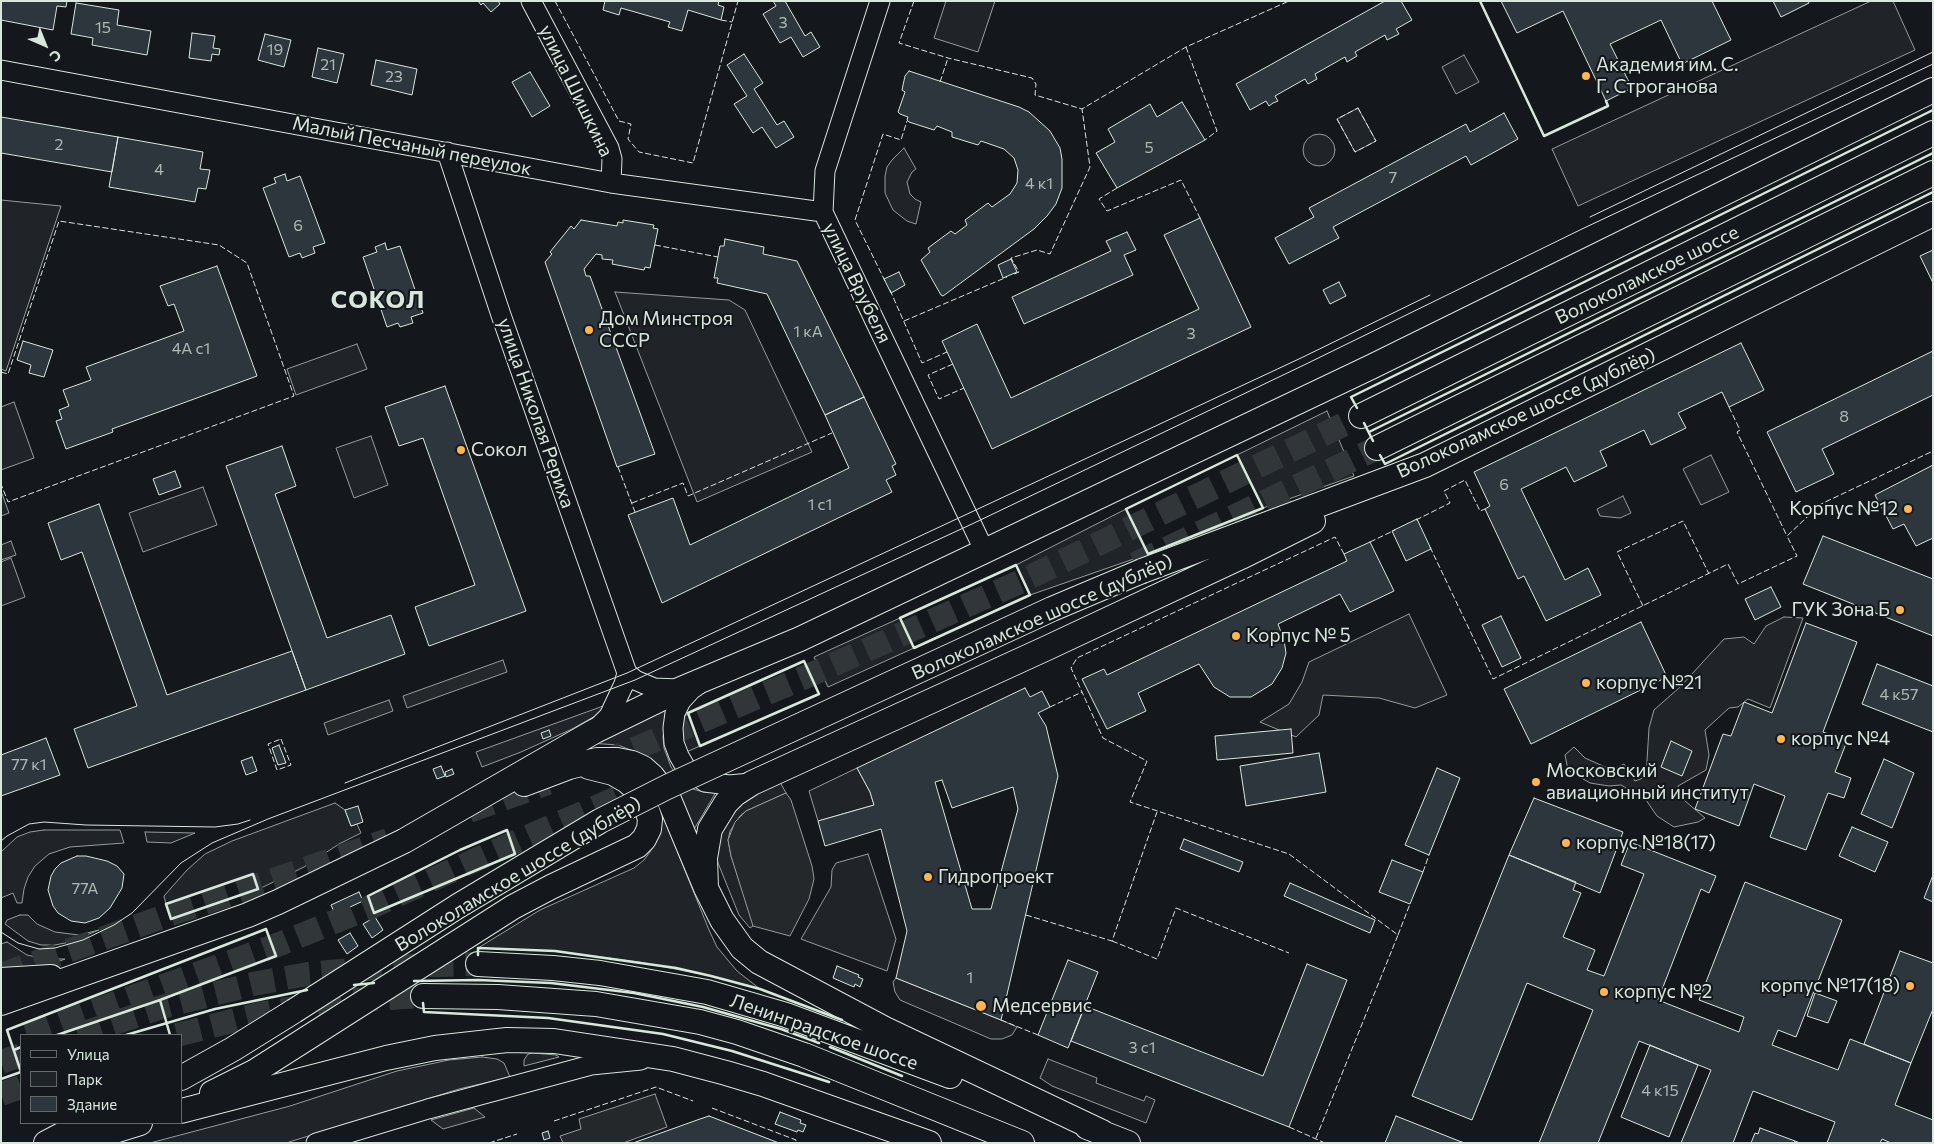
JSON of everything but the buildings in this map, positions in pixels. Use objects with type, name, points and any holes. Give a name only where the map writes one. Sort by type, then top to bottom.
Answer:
[{"type":"main road","points":[[1,1004],[271,905],[404,841],[595,731],[681,689],[800,639],[985,552],[1379,363],[1933,90]]},
{"type":"main road","name":"Волоколамское шоссе","points":[[1361,416],[1933,133]]},
{"type":"main road","name":"Волоколамское шоссе","points":[[1377,448],[1933,173]]},
{"type":"main road","name":"Волоколамское шоссе (дублёр)","points":[[182,1077],[233,1049],[466,902],[600,821],[667,787],[1025,621],[1142,571],[1425,465],[1933,214]]},
{"type":"main road","points":[[706,888],[704,858],[710,829],[726,803],[735,794],[752,783],[899,717],[1241,557],[1425,465]]},
{"type":"main road","points":[[468,803],[568,767],[597,760],[617,760],[632,763],[643,768],[652,776],[668,797],[706,888],[730,933],[742,948],[759,962],[885,1029],[1102,1132]]},
{"type":"main road","points":[[182,1108],[254,1072],[513,907],[637,846],[644,839],[649,829],[650,819],[645,804],[637,790],[627,781],[613,773],[580,764]]},
{"type":"main road","name":"Ленинградское шоссе","points":[[478,964],[553,968],[600,973],[707,992],[816,1025],[883,1052],[1128,1143]]},
{"type":"main road","points":[[1,980],[85,974]]},
{"type":"main road","name":"Ленинградское шоссе","points":[[423,996],[498,997],[596,1004],[700,1022],[737,1032],[804,1055],[1022,1143]]},
{"type":"main road","points":[[182,1109],[386,1058],[472,1043],[507,1040],[554,1041],[672,1059],[763,1084],[929,1143]]},
{"type":"main road","points":[[46,1143],[82,1124]]},
{"type":"main road","points":[[76,1143],[137,1124]]},
{"type":"street","name":"улица Шишкина","points":[[531,1],[609,148],[612,159],[611,182]]},
{"type":"street","name":"улица Врубеля","points":[[880,1],[825,171],[823,212],[985,552]]},
{"type":"street","name":"Малый Песчаный переулок","points":[[1,70],[611,182],[823,212]]},
{"type":"street","name":"улица Николая Рериха","points":[[447,152],[504,322],[627,673]]},
{"type":"street","points":[[595,731],[609,716],[627,673],[635,680],[654,688],[681,689]]},
{"type":"street","points":[[710,678],[691,690],[681,701],[675,713],[674,743],[679,756],[686,768],[705,782],[729,785],[752,783]]},
{"type":"street","points":[[316,1143],[428,1109],[591,1065],[672,1059]]},
{"type":"green space","points":[[946,1],[995,1],[978,52],[934,38]]},
{"type":"green space","points":[[1871,1],[1893,1],[1915,50],[1578,206],[1552,149]]},
{"type":"green space","points":[[1464,55],[1479,82],[1456,94],[1442,67]]},
{"type":"green space","points":[[1358,108],[1376,141],[1355,152],[1337,119]]},
{"type":"green space","points":[[1319,134],[1330,139],[1335,150],[1330,161],[1319,166],[1308,161],[1303,150],[1308,139]]},
{"type":"green space","points":[[904,148],[916,169],[912,172],[907,182],[910,194],[921,202],[916,224],[907,221],[893,210],[885,193],[887,167]]},
{"type":"green space","points":[[1,200],[61,206],[6,371],[1,369]]},
{"type":"green space","points":[[615,292],[729,300],[745,310],[812,452],[697,502]]},
{"type":"green space","points":[[357,344],[367,369],[296,395],[287,369]]},
{"type":"green space","points":[[14,402],[34,458],[1,470],[1,407]]},
{"type":"green space","points":[[1327,411],[1354,476],[1263,508],[1237,455]]},
{"type":"green space","points":[[371,436],[388,485],[354,498],[336,448]]},
{"type":"green space","points":[[1711,455],[1729,492],[1701,505],[1683,469]]},
{"type":"green space","points":[[203,487],[217,525],[143,552],[129,513]]},
{"type":"green space","points":[[1,491],[9,513],[1,516]]},
{"type":"green space","points":[[1623,496],[1631,513],[1620,518],[1600,516],[1597,509]]},
{"type":"green space","points":[[1126,509],[1148,554],[1030,595],[1016,565]]},
{"type":"green space","points":[[11,558],[25,597],[1,606],[1,562]]},
{"type":"green space","points":[[1409,614],[1447,695],[1415,708],[1379,698],[1323,695],[1319,715],[1296,737],[1260,722],[1289,704],[1302,682],[1309,662]]},
{"type":"green space","points":[[1784,617],[1803,618],[1770,708],[1748,699],[1738,707],[1729,708],[1705,730],[1709,755],[1706,770],[1678,786],[1684,800],[1705,818],[1698,822],[1674,827],[1657,816],[1646,800],[1621,785],[1609,786],[1590,783],[1568,770],[1565,755],[1574,747],[1585,758],[1612,770],[1624,764],[1635,781],[1646,777],[1649,728],[1654,710],[1680,687],[1724,639],[1744,637],[1754,644],[1766,626]]},
{"type":"green space","points":[[900,618],[914,648],[828,687],[814,657]]},
{"type":"green space","points":[[606,705],[597,715],[572,729],[482,767],[476,752]]},
{"type":"green space","points":[[667,709],[663,737],[664,748],[671,767],[693,789],[703,792],[716,792],[693,831],[654,763],[646,756],[618,745],[589,743]]},
{"type":"green space","points":[[688,713],[700,746],[684,753],[681,727],[683,719]]},
{"type":"green space","points":[[857,768],[870,792],[874,805],[818,821],[809,791]]},
{"type":"green space","points":[[780,782],[786,793],[746,811],[740,816],[730,831],[728,840],[731,856],[753,922],[753,926],[750,928],[739,915],[718,863],[716,854],[718,834],[742,800]]},
{"type":"green space","points":[[335,803],[345,810],[351,826],[357,824],[361,833],[339,844],[304,867],[259,889],[253,874],[166,904],[164,896],[187,870],[205,854],[232,841]]},
{"type":"green space","points":[[661,811],[717,947],[737,971],[760,989],[711,976],[639,962],[555,951],[478,948],[540,910],[634,868],[650,852],[654,843],[655,814]]},
{"type":"green space","points":[[44,830],[120,830],[124,843],[70,847],[49,854],[35,866],[28,877],[22,903],[17,903],[13,893],[1,898],[1,852],[17,837],[30,832]]},
{"type":"green space","points":[[145,832],[195,833],[171,843],[147,842]]},
{"type":"green space","points":[[868,854],[896,939],[887,971],[801,939],[831,887],[832,870],[836,863]]},
{"type":"green space","points":[[20,915],[28,915],[37,924],[55,932],[79,935],[99,930],[70,942],[41,945],[28,941],[5,924],[7,920]]},
{"type":"green space","points":[[7,942],[27,955],[46,959],[65,959],[32,972],[1,971],[1,944]]},
{"type":"green space","points":[[896,978],[1017,1027],[1012,1035],[1002,1039],[991,1039],[900,1000],[895,992],[893,982]]},
{"type":"green space","points":[[528,1054],[556,1055],[559,1057],[524,1066],[524,1060]]},
{"type":"green space","points":[[482,1057],[497,1059],[504,1063],[510,1077],[459,1089],[286,1143],[150,1143],[290,1106],[397,1071],[449,1060]]},
{"type":"green space","points":[[1048,1059],[1097,1078],[1096,1083],[1144,1101],[1146,1096],[1155,1100],[1146,1123],[1052,1086],[1040,1078]]},
{"type":"shaded area","points":[[11,541],[16,555],[1,560],[1,545]]},
{"type":"shaded area","points":[[503,660],[507,672],[407,708],[403,696]]},
{"type":"shaded area","points":[[389,700],[393,711],[328,735],[324,723]]},
{"type":"shaded area","points":[[786,793],[791,800],[812,866],[814,879],[809,899],[790,936],[753,926],[731,856],[728,840],[735,822],[746,811]]},
{"type":"shaded area","points":[[655,1094],[667,1127],[623,1143],[563,1143],[560,1136],[581,1129],[579,1119]]},
{"type":"shaded area","points":[[474,1108],[485,1117],[443,1129],[431,1120]]},
{"type":"tunnel","points":[[601,763],[810,675],[1024,580],[1361,416]]},
{"type":"tunnel","points":[[1135,564],[1377,448]]},
{"type":"tunnel","points":[[30,1034],[272,947],[371,907],[654,782]]},
{"type":"tunnel","points":[[469,811],[548,783]]},
{"type":"tunnel","points":[[1,975],[168,915],[388,840]]},
{"type":"tunnel","points":[[81,1034],[162,1007],[253,984],[308,974],[404,966],[478,964]]},
{"type":"tunnel","points":[[181,1034],[259,1014],[312,1005],[353,1000],[423,996]]},
{"type":"tunnel","points":[[1,1062],[20,1055]]},
{"type":"tunnel","points":[[1,1094],[20,1087]]},
{"type":"tram line","points":[[1590,217],[1933,52]]},
{"type":"tram line","points":[[1,932],[18,943],[39,949],[55,948],[83,940],[114,925],[132,913],[181,863],[212,843],[268,819],[635,680],[972,524],[1584,228],[1933,64]]},
{"type":"tram line","points":[[345,783],[627,673],[1301,358],[1430,295]]},
{"type":"tram line","points":[[1,841],[29,824],[44,822],[86,825],[215,827],[238,824],[250,820]]},
{"type":"fence","points":[[555,1],[619,121],[631,124],[628,139],[639,152],[693,163],[738,1]]},
{"type":"fence","points":[[914,1],[899,43],[948,58],[1032,78],[1036,84],[1035,95],[1082,109],[1186,47],[1289,1]]},
{"type":"fence","points":[[721,20],[732,22]]},
{"type":"fence","points":[[1186,47],[1217,131],[1205,140]]},
{"type":"fence","points":[[940,82],[948,58]]},
{"type":"fence","points":[[1358,108],[1376,141],[1355,152],[1337,119],[1358,108]]},
{"type":"fence","points":[[1014,274],[1019,272],[1011,258],[1037,250],[1050,254],[1090,167],[1082,109]]},
{"type":"fence","points":[[885,281],[855,220],[883,134],[901,140],[907,121]]},
{"type":"fence","points":[[1117,188],[1099,199],[1107,211],[1181,180],[1200,218]]},
{"type":"fence","points":[[1,372],[8,374],[59,221],[219,245],[247,263],[294,396],[8,502],[1,484]]},
{"type":"fence","points":[[655,245],[718,257]]},
{"type":"fence","points":[[904,321],[1007,277]]},
{"type":"fence","points":[[890,290],[922,363],[947,352]]},
{"type":"fence","points":[[953,364],[928,375],[939,399],[964,388]]},
{"type":"fence","points":[[1729,407],[1740,430],[1737,432],[1787,536]]},
{"type":"fence","points":[[632,503],[683,483],[688,496],[832,433]]},
{"type":"fence","points":[[1430,547],[1493,679],[1728,564],[1738,584],[1797,556],[1787,536],[1821,504],[1933,451]]},
{"type":"fence","points":[[618,467],[635,512]]},
{"type":"fence","points":[[1416,520],[1450,503],[1444,491],[1465,480],[1480,511],[1485,509]]},
{"type":"fence","points":[[1643,606],[1617,552],[1683,521],[1709,574]]},
{"type":"fence","points":[[1370,542],[1395,530]]},
{"type":"fence","points":[[1316,1138],[1398,935],[1289,854],[1130,802],[1147,761],[1103,738],[1071,668],[1077,658],[1335,537],[1344,554]]},
{"type":"fence","points":[[1050,707],[1082,692]]},
{"type":"fence","points":[[281,739],[291,765],[277,770],[268,744],[281,739]]},
{"type":"fence","points":[[1026,915],[1112,941],[1157,812]]},
{"type":"fence","points":[[1423,872],[1429,855]]},
{"type":"fence","points":[[1398,935],[1410,904]]},
{"type":"fence","points":[[1112,941],[1157,959],[1176,908],[1289,953]]},
{"type":"fence","points":[[1001,1020],[1038,1035]]},
{"type":"fence","points":[[554,1121],[656,1087],[693,1101]]},
{"type":"fence","points":[[712,1108],[796,1140],[795,1143]]},
{"type":"fence","points":[[1289,1127],[1325,1143]]},
{"type":"fence","points":[[489,1143],[517,1134]]},
{"type":"fence","points":[[1795,1141],[1800,1143]]},
{"type":"wall","points":[[1480,1],[1544,136],[1608,106],[1606,101]]},
{"type":"wall","points":[[1357,408],[1351,397],[1933,110]]},
{"type":"wall","points":[[1369,432],[1933,153]]},
{"type":"wall","points":[[1380,455],[1385,464],[1933,192]]},
{"type":"wall","points":[[1364,423],[1373,441]]},
{"type":"wall","points":[[1237,455],[1263,508],[1148,554],[1126,509],[1237,455]]},
{"type":"wall","points":[[1016,565],[1030,595],[914,648],[900,618],[1016,565]]},
{"type":"wall","points":[[804,661],[819,694],[700,746],[688,713],[804,661]]},
{"type":"wall","points":[[507,830],[515,854],[374,913],[368,896],[460,850],[507,830]]},
{"type":"wall","points":[[253,874],[258,889],[171,919],[166,904],[253,874]]},
{"type":"wall","points":[[20,1069],[7,1030],[266,929],[276,956],[160,1000],[60,1034]]},
{"type":"wall","points":[[478,955],[478,948],[555,951],[676,968],[760,989],[842,1020]]},
{"type":"wall","points":[[414,981],[478,980],[551,983],[634,993],[703,1007],[781,1029],[819,1043]]},
{"type":"wall","points":[[354,985],[374,983]]},
{"type":"wall","points":[[129,1034],[215,1009],[307,990]]},
{"type":"wall","points":[[160,1000],[170,1034]]},
{"type":"wall","points":[[423,1003],[424,1012],[548,1018],[663,1034],[732,1051],[829,1082]]},
{"type":"wall","points":[[14,1050],[20,1047]]},
{"type":"wall","points":[[830,1047],[902,1076]]},
{"type":"wall","points":[[1,1079],[20,1072]]},
{"type":"place","name":"Академия им. С. Г. Строганова","points":[[1586,76]]},
{"type":"place","name":"Дом Минстроя СССР","points":[[589,330]]},
{"type":"place","name":"Сокол","points":[[461,450]]},
{"type":"place","name":"Корпус №12","points":[[1908,509]]},
{"type":"place","name":"ГУК Зона Б","points":[[1900,610]]},
{"type":"place","name":"Корпус № 5","points":[[1236,636]]},
{"type":"place","name":"корпус №21","points":[[1586,683]]},
{"type":"place","name":"корпус №4","points":[[1781,739]]},
{"type":"place","name":"Московский авиационный институт","points":[[1536,782]]},
{"type":"place","name":"корпус №18(17)","points":[[1566,843]]},
{"type":"place","name":"Гидропроект","points":[[928,877]]},
{"type":"place","name":"корпус №17(18)","points":[[1910,986]]},
{"type":"place","name":"корпус №2","points":[[1604,992]]},
{"type":"place","name":"Медсервис","points":[[981,1006]]},
{"type":"district","name":"СОКОЛ","points":[[378,300]]}]
